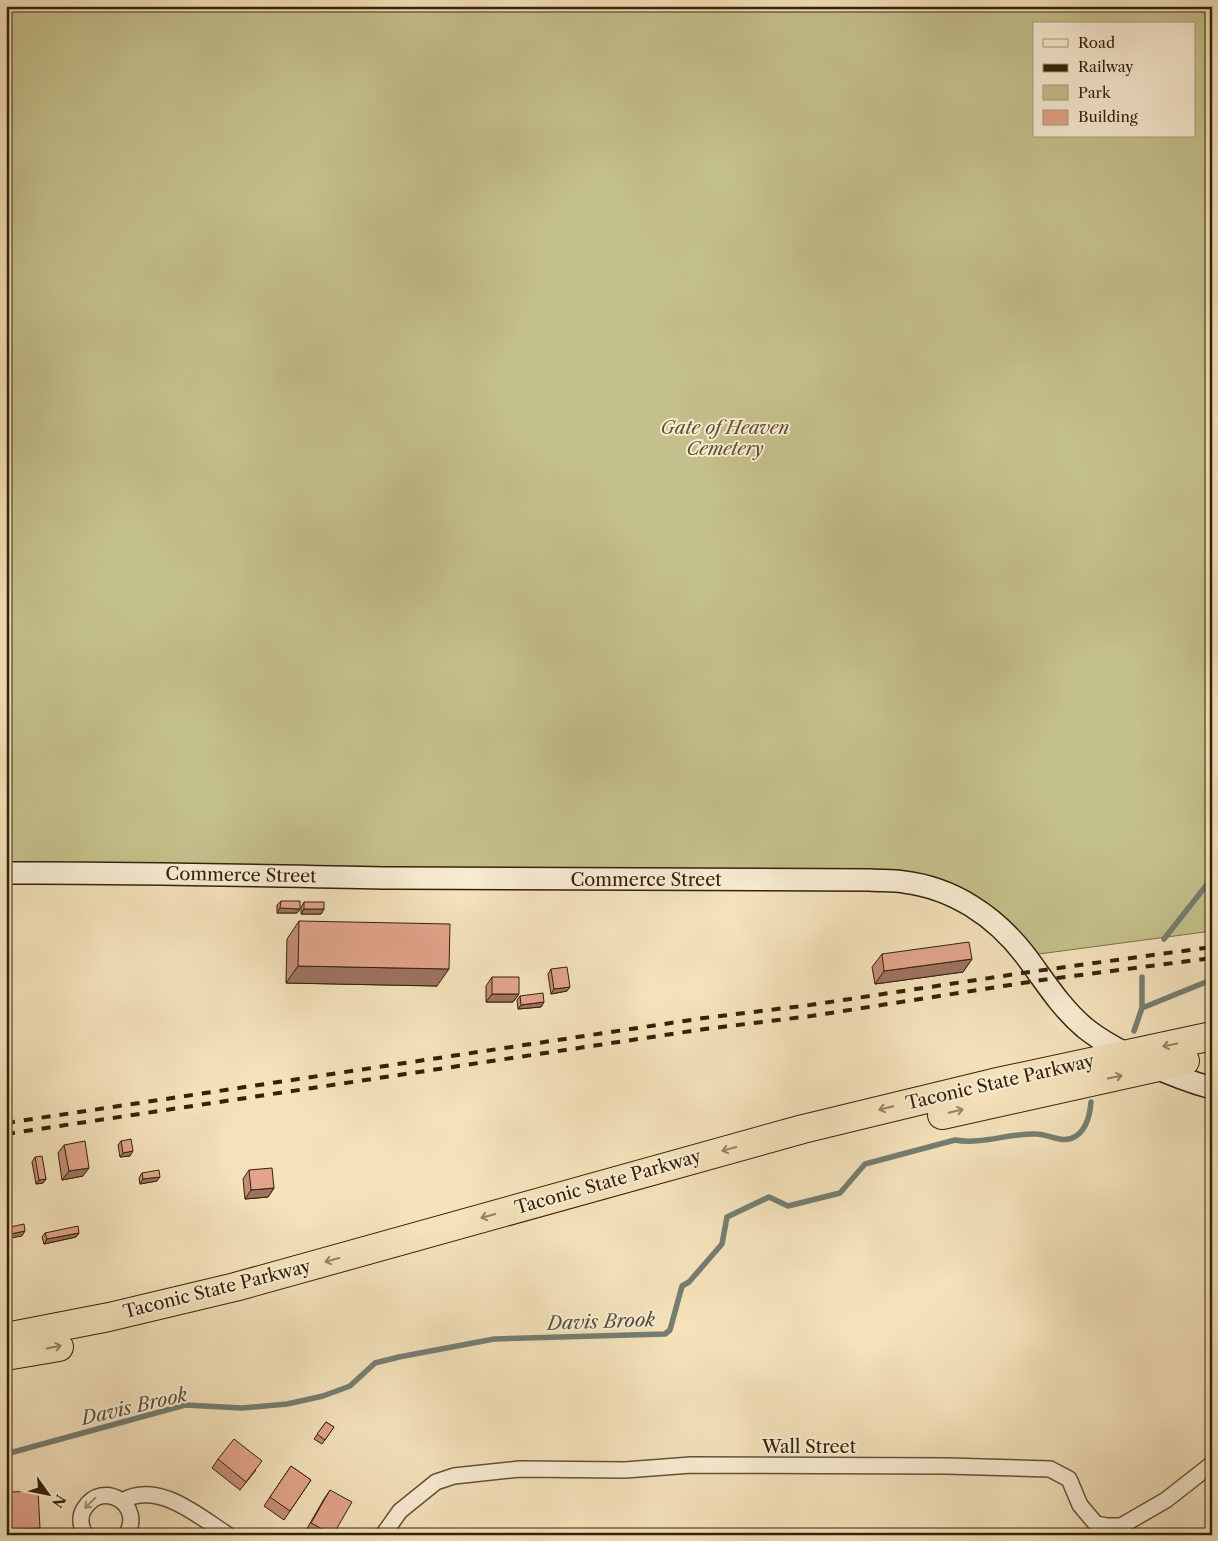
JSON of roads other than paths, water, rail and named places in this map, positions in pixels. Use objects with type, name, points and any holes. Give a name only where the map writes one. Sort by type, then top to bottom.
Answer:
[{"type":"highway","name":"Taconic State Parkway","points":[[6,1337],[226,1289],[803,1129],[994,1083],[1212,1036]]},
{"type":"highway","name":"Taconic State Parkway","points":[[6,1356],[112,1335],[239,1305],[626,1196],[816,1145],[1006,1100],[1212,1055]]},
{"type":"street","name":"Commerce Street","points":[[6,873],[133,873],[541,880],[870,880],[905,882],[948,894],[983,914],[1014,942],[1056,999],[1077,1021],[1099,1038],[1157,1067],[1212,1088]]},
{"type":"street","name":"Wall Street","points":[[383,1535],[400,1511],[436,1482],[454,1476],[520,1469],[625,1470],[691,1465],[947,1466],[1050,1469],[1069,1479],[1080,1505],[1096,1524],[1121,1526],[1166,1500],[1212,1464]]},
{"type":"street","points":[[122,1501],[133,1495],[148,1493],[168,1498],[228,1535]]},
{"type":"street","points":[[85,1535],[81,1524],[82,1512],[88,1502],[95,1497],[103,1495],[112,1496],[122,1501],[127,1508],[130,1516],[129,1529],[126,1535]]},
{"type":"waterway","name":"Davis Brook","points":[[1164,939],[1212,878]]},
{"type":"waterway","name":"Davis Brook","points":[[1134,1031],[1142,1008],[1142,977]]},
{"type":"waterway","points":[[1142,1008],[1212,981]]},
{"type":"waterway","name":"Davis Brook","points":[[6,1454],[185,1405],[242,1408],[287,1404],[323,1396],[350,1386],[375,1363],[494,1339],[665,1334],[670,1330],[682,1286],[689,1282],[722,1244],[727,1217],[769,1197],[788,1206],[840,1193],[865,1164],[955,1140],[975,1141],[1026,1134],[1041,1134],[1061,1139],[1071,1138],[1083,1129],[1089,1116],[1091,1102]]},
{"type":"railway","points":[[6,1123],[704,1018],[810,1005],[1212,947]]},
{"type":"railway","points":[[6,1134],[705,1029],[811,1016],[1042,980],[1212,958]]},
{"type":"park label","name":"Gate of Heaven Cemetery","points":[[725,438]]}]
